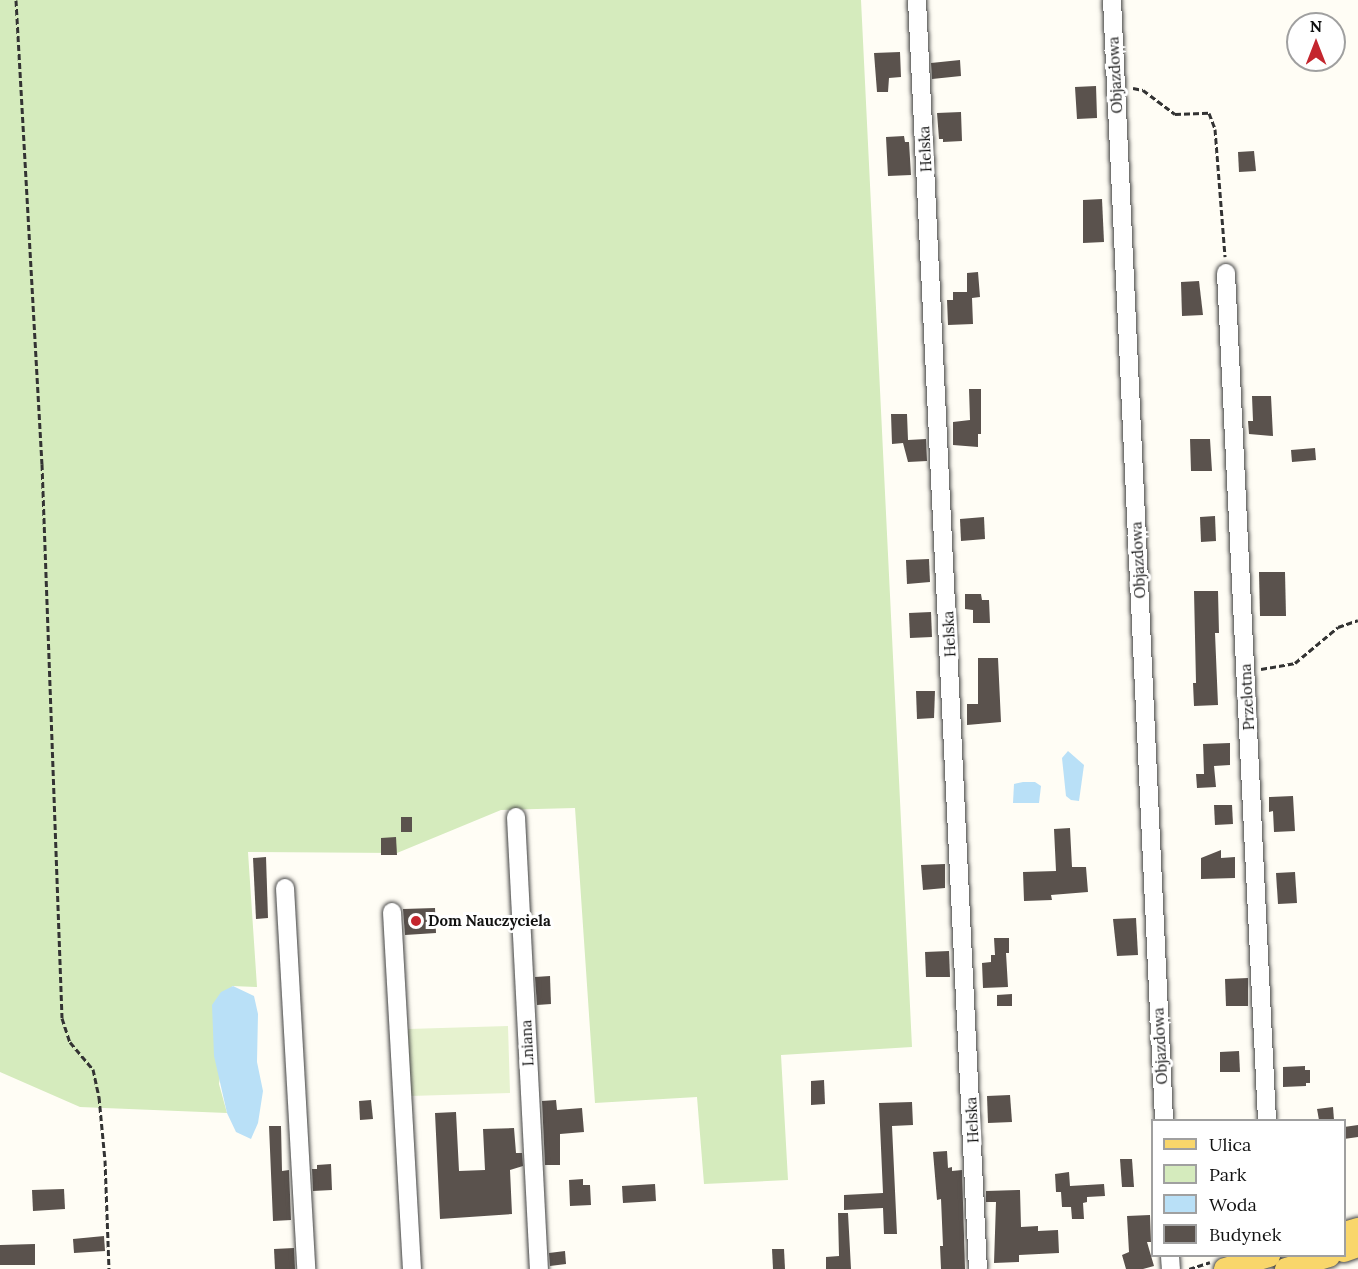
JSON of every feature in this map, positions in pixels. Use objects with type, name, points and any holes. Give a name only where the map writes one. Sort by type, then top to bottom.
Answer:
[{"type":"main road","points":[[1225,1269],[1266,1257]]},
{"type":"main road","points":[[1286,1269],[1326,1257]]},
{"type":"street","name":"Helska","points":[[917,0],[978,1269]]},
{"type":"street","name":"Objazdowa","points":[[1112,0],[1164,1119]]},
{"type":"street","name":"Przelotna","points":[[1226,273],[1267,1119]]},
{"type":"street","name":"Lniana","points":[[516,818],[539,1269]]},
{"type":"street","points":[[285,888],[306,1269]]},
{"type":"street","points":[[392,912],[412,1269]]},
{"type":"street","points":[[1310,1269],[1344,1257]]},
{"type":"path","points":[[16,0],[42,464],[62,1018],[70,1042],[93,1069],[99,1097],[105,1160],[109,1269]]},
{"type":"path","points":[[1116,85],[1143,90],[1175,114],[1209,113],[1215,129],[1226,273]]},
{"type":"path","points":[[1246,672],[1295,663],[1338,627],[1358,620]]},
{"type":"green space","points":[[0,0],[861,0],[912,1047],[781,1055],[788,1180],[704,1184],[697,1097],[595,1103],[575,808],[501,810],[397,853],[248,852],[257,987],[232,986],[219,1084],[227,1113],[80,1107],[0,1072]]},
{"type":"green space","points":[[508,1026],[510,1093],[410,1096],[408,1029]]},
{"type":"water","points":[[1068,751],[1084,765],[1079,801],[1071,800],[1066,796],[1062,758]]},
{"type":"water","points":[[1035,782],[1041,786],[1039,803],[1013,803],[1014,784]]},
{"type":"water","points":[[233,986],[254,996],[258,1014],[257,1062],[263,1091],[258,1123],[251,1139],[236,1132],[227,1113],[214,1056],[212,1005],[221,992]]},
{"type":"building","points":[[900,52],[901,77],[889,78],[888,92],[877,92],[874,53]]},
{"type":"building","points":[[960,60],[961,76],[932,79],[931,63]]},
{"type":"building","points":[[1096,86],[1097,118],[1077,119],[1075,87]]},
{"type":"building","points":[[961,112],[962,141],[943,142],[943,139],[939,139],[937,113]]},
{"type":"building","points":[[904,136],[905,142],[909,142],[911,175],[888,176],[886,137]]},
{"type":"building","points":[[1254,151],[1256,171],[1239,172],[1238,152]]},
{"type":"building","points":[[1102,199],[1104,242],[1083,243],[1083,200]]},
{"type":"building","points":[[978,272],[980,297],[972,298],[973,324],[948,325],[947,300],[953,300],[953,292],[967,292],[967,273]]},
{"type":"building","points":[[1199,281],[1203,315],[1182,316],[1181,282]]},
{"type":"building","points":[[969,389],[981,389],[981,434],[978,434],[978,447],[953,445],[953,422],[970,420]]},
{"type":"building","points":[[1252,396],[1271,396],[1273,436],[1249,434],[1248,421],[1253,421]]},
{"type":"building","points":[[891,414],[907,414],[908,440],[926,439],[927,461],[908,462],[903,443],[892,444]]},
{"type":"building","points":[[1190,439],[1210,439],[1212,471],[1191,471]]},
{"type":"building","points":[[1315,448],[1316,460],[1292,462],[1291,450]]},
{"type":"building","points":[[1215,516],[1216,541],[1201,542],[1200,517]]},
{"type":"building","points":[[984,517],[985,539],[961,541],[960,519]]},
{"type":"building","points":[[929,559],[930,582],[907,584],[906,560]]},
{"type":"building","points":[[1259,572],[1285,572],[1286,616],[1260,616]]},
{"type":"building","points":[[1194,591],[1218,591],[1219,633],[1215,633],[1218,705],[1194,706],[1193,683],[1196,683]]},
{"type":"building","points":[[965,594],[981,594],[982,600],[989,600],[990,623],[973,623],[973,610],[965,609]]},
{"type":"building","points":[[931,612],[932,637],[910,638],[909,613]]},
{"type":"building","points":[[978,658],[998,658],[1001,722],[967,725],[967,704],[978,704]]},
{"type":"building","points":[[916,691],[935,691],[934,718],[917,719]]},
{"type":"building","points":[[1230,743],[1230,765],[1214,766],[1216,787],[1197,788],[1196,774],[1204,774],[1203,744]]},
{"type":"building","points":[[1293,796],[1295,831],[1274,832],[1273,811],[1269,812],[1269,797]]},
{"type":"building","points":[[1214,805],[1232,805],[1233,824],[1215,825]]},
{"type":"building","points":[[401,817],[412,817],[412,832],[401,832]]},
{"type":"building","points":[[1070,828],[1072,867],[1086,867],[1088,892],[1051,895],[1052,900],[1024,901],[1023,872],[1056,871],[1054,829]]},
{"type":"building","points":[[396,837],[397,855],[381,855],[381,838]]},
{"type":"building","points":[[1221,850],[1221,858],[1235,857],[1235,878],[1201,879],[1201,858]]},
{"type":"building","points":[[266,857],[268,918],[256,919],[253,858]]},
{"type":"building","points":[[945,864],[945,888],[923,890],[921,865]]},
{"type":"building","points":[[1295,872],[1297,903],[1278,904],[1276,873]]},
{"type":"building","name":"Dom Nauczyciela","points":[[435,908],[436,933],[405,935],[403,909]]},
{"type":"building","points":[[1136,918],[1138,955],[1117,956],[1113,919]]},
{"type":"building","points":[[994,938],[1009,938],[1009,953],[1006,953],[1008,987],[983,988],[982,963],[991,962],[991,955],[995,955]]},
{"type":"building","points":[[949,951],[950,977],[926,977],[925,952]]},
{"type":"building","points":[[550,976],[551,1004],[537,1005],[535,977]]},
{"type":"building","points":[[1248,978],[1248,1006],[1226,1006],[1225,979]]},
{"type":"building","points":[[1012,994],[1012,1006],[997,1006],[997,995]]},
{"type":"building","points":[[1239,1051],[1240,1072],[1220,1072],[1220,1052]]},
{"type":"building","points":[[1305,1066],[1305,1070],[1310,1070],[1310,1083],[1306,1083],[1306,1086],[1283,1087],[1283,1067]]},
{"type":"building","points":[[824,1080],[825,1104],[811,1105],[811,1081]]},
{"type":"building","points":[[1010,1095],[1012,1122],[988,1123],[987,1096]]},
{"type":"building","points":[[371,1100],[373,1119],[360,1120],[359,1101]]},
{"type":"building","points":[[556,1100],[557,1110],[582,1108],[584,1132],[560,1134],[560,1165],[545,1165],[542,1101]]},
{"type":"building","points":[[912,1102],[913,1125],[892,1126],[897,1234],[884,1234],[883,1208],[844,1210],[844,1195],[883,1193],[879,1103]]},
{"type":"building","points":[[1333,1107],[1334,1119],[1319,1119],[1317,1109]]},
{"type":"building","points":[[456,1112],[459,1171],[485,1170],[483,1129],[514,1128],[516,1153],[522,1153],[523,1166],[510,1170],[512,1214],[440,1219],[435,1113]]},
{"type":"building","points":[[1358,1125],[1358,1137],[1346,1139],[1346,1127]]},
{"type":"building","points":[[269,1126],[281,1126],[282,1171],[289,1170],[291,1220],[273,1221]]},
{"type":"building","points":[[947,1151],[948,1168],[952,1167],[952,1171],[962,1170],[965,1269],[941,1269],[940,1246],[943,1246],[941,1199],[937,1200],[933,1152]]},
{"type":"building","points":[[1120,1159],[1132,1159],[1134,1187],[1122,1187]]},
{"type":"building","points":[[331,1164],[332,1190],[313,1191],[312,1169],[317,1169],[317,1165]]},
{"type":"building","points":[[1069,1172],[1070,1186],[1104,1184],[1105,1196],[1087,1197],[1087,1202],[1083,1203],[1084,1219],[1072,1219],[1071,1207],[1062,1207],[1061,1192],[1056,1192],[1055,1174]]},
{"type":"building","points":[[583,1179],[583,1185],[590,1185],[591,1205],[570,1206],[569,1180]]},
{"type":"building","points":[[655,1184],[656,1201],[623,1203],[622,1186]]},
{"type":"building","points":[[64,1189],[65,1209],[33,1211],[32,1190]]},
{"type":"building","points":[[1020,1190],[1021,1227],[1038,1226],[1038,1231],[1058,1230],[1059,1253],[1019,1255],[1019,1262],[994,1263],[996,1202],[986,1202],[986,1191]]},
{"type":"building","points":[[838,1213],[848,1213],[851,1269],[826,1269],[826,1257],[839,1256]]},
{"type":"building","points":[[1150,1215],[1151,1242],[1147,1242],[1154,1266],[1143,1269],[1126,1269],[1122,1255],[1129,1252],[1127,1216]]},
{"type":"building","points":[[104,1236],[105,1251],[74,1253],[73,1239]]},
{"type":"building","points":[[35,1244],[35,1265],[0,1265],[0,1245]]},
{"type":"building","points":[[294,1248],[295,1269],[275,1269],[274,1249]]},
{"type":"building","points":[[772,1249],[784,1249],[785,1269],[773,1269]]},
{"type":"building","points":[[565,1251],[566,1264],[550,1266],[549,1253]]},
{"type":"place","name":"Dom Nauczyciela","points":[[416,921]]}]
